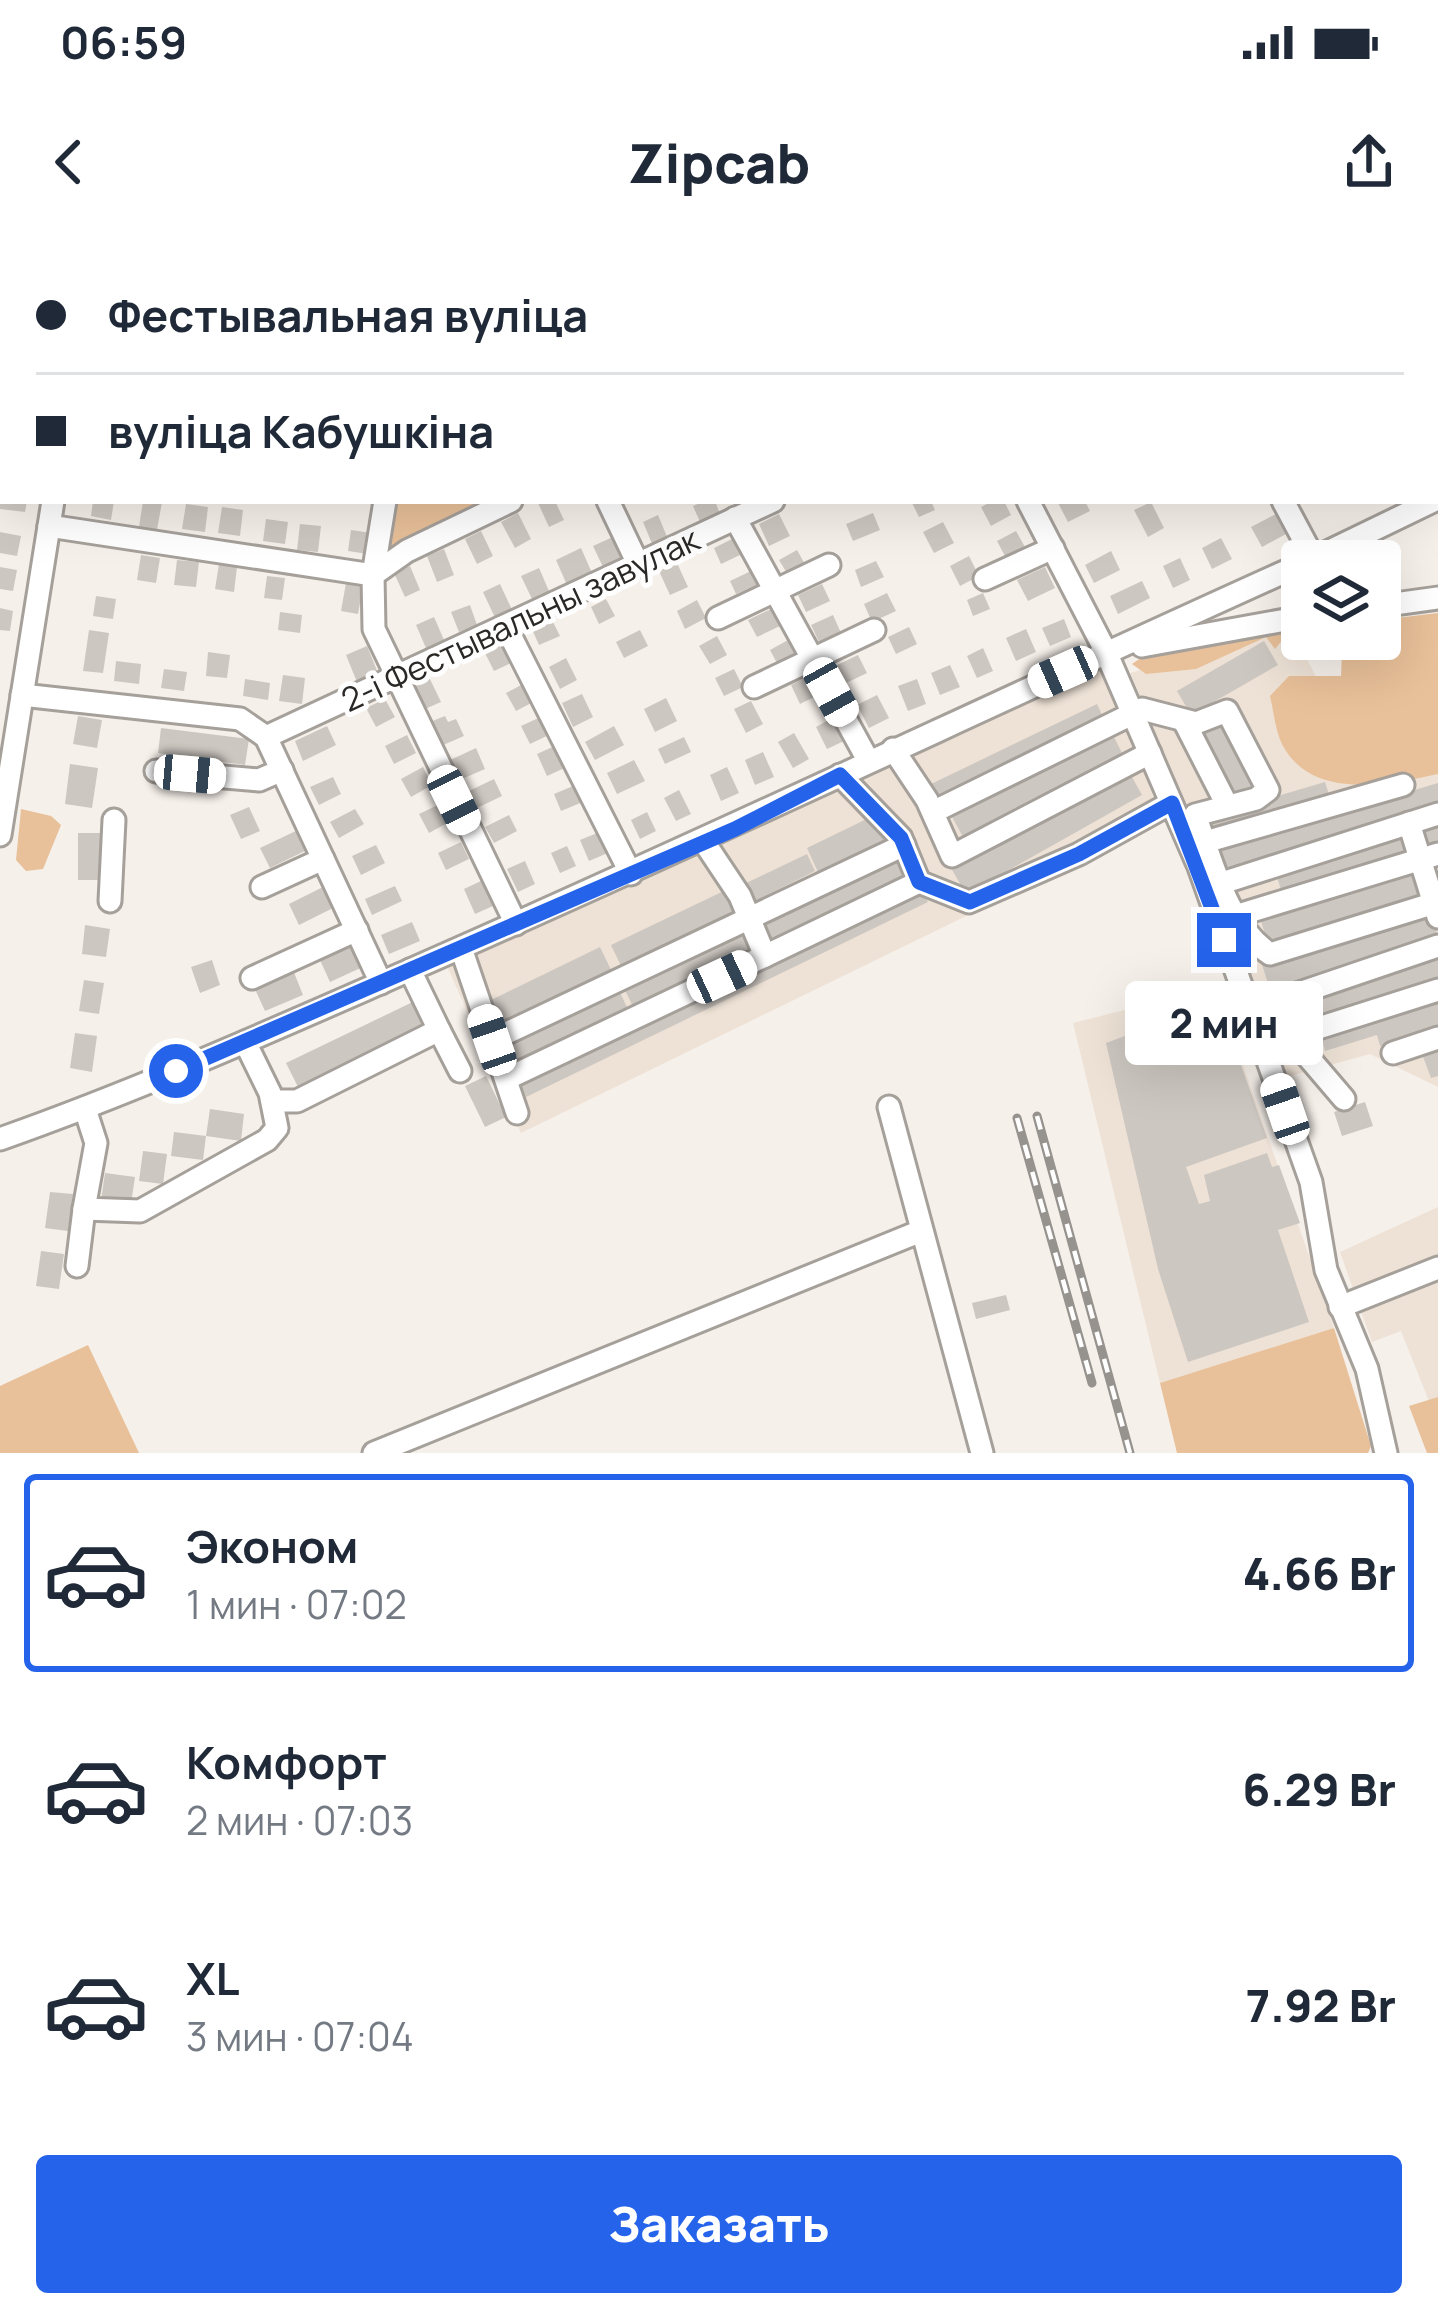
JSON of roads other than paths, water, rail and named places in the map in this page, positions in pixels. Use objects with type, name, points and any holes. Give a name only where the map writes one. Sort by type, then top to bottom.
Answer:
[{"type":"street","points":[[0,835],[53,504]]},
{"type":"street","points":[[385,504],[374,574],[374,629],[515,924]]},
{"type":"street","points":[[50,526],[374,574],[407,551],[505,504]]},
{"type":"street","points":[[609,504],[639,566]]},
{"type":"street","name":"2-і Фестывальны завулак","points":[[266,737],[766,504]]},
{"type":"street","points":[[1030,504],[1106,652],[1172,803],[1310,1182],[1326,1270],[1367,1369],[1386,1453]]},
{"type":"street","points":[[1284,504],[1299,540]]},
{"type":"street","points":[[1351,540],[1426,504]]},
{"type":"street","points":[[735,518],[868,760]]},
{"type":"street","points":[[985,579],[1053,548]]},
{"type":"street","points":[[718,618],[829,565]]},
{"type":"street","points":[[0,1139],[86,1109],[245,1042],[704,842],[868,760],[1281,573]]},
{"type":"street","points":[[1401,603],[1438,598]]},
{"type":"street","points":[[1106,652],[1281,621]]},
{"type":"street","points":[[506,626],[631,874]]},
{"type":"street","points":[[754,687],[874,630]]},
{"type":"street","points":[[0,660],[26,665]]},
{"type":"street","points":[[22,695],[240,719],[266,737],[381,982]]},
{"type":"street","points":[[933,812],[1132,713],[1170,713],[1196,723],[1226,711],[1268,782],[1268,790],[1256,799],[1195,814],[1234,916],[1251,941],[1270,954],[1436,907],[1429,857],[1409,823]]},
{"type":"street","points":[[1184,721],[1227,806]]},
{"type":"street","points":[[893,749],[933,812],[952,856]]},
{"type":"street","points":[[506,1079],[765,956],[927,886],[952,856],[1150,753]]},
{"type":"street","points":[[156,771],[260,780],[282,770]]},
{"type":"street","points":[[840,775],[885,818],[927,886],[970,902],[1079,854],[1172,803]]},
{"type":"street","points":[[1205,842],[1403,785]]},
{"type":"street","points":[[1222,883],[1438,814]]},
{"type":"street","points":[[110,901],[114,820]]},
{"type":"street","points":[[704,842],[749,918],[765,956]]},
{"type":"street","points":[[492,1040],[904,844]]},
{"type":"street","points":[[1234,916],[1429,857]]},
{"type":"street","points":[[262,887],[323,859]]},
{"type":"street","points":[[252,978],[357,930]]},
{"type":"street","points":[[1249,1010],[1438,946]]},
{"type":"street","points":[[460,948],[517,1113]]},
{"type":"street","points":[[410,970],[460,1071]]},
{"type":"street","points":[[1265,1053],[1297,1044],[1310,1031],[1438,990]]},
{"type":"street","points":[[272,1101],[297,1101],[439,1030]]},
{"type":"street","points":[[1393,1053],[1438,1038]]},
{"type":"street","points":[[84,1209],[140,1211],[267,1140],[277,1128],[272,1101],[245,1042]]},
{"type":"street","points":[[1297,1044],[1344,1099]]},
{"type":"street","points":[[889,1107],[982,1453]]},
{"type":"street","points":[[77,1266],[96,1143],[86,1109]]},
{"type":"street","points":[[374,1453],[921,1231]]},
{"type":"street","points":[[1340,1307],[1438,1268]]},
{"type":"railway","points":[[1037,1116],[1130,1453]]},
{"type":"railway","points":[[1017,1118],[1092,1383]]}]
